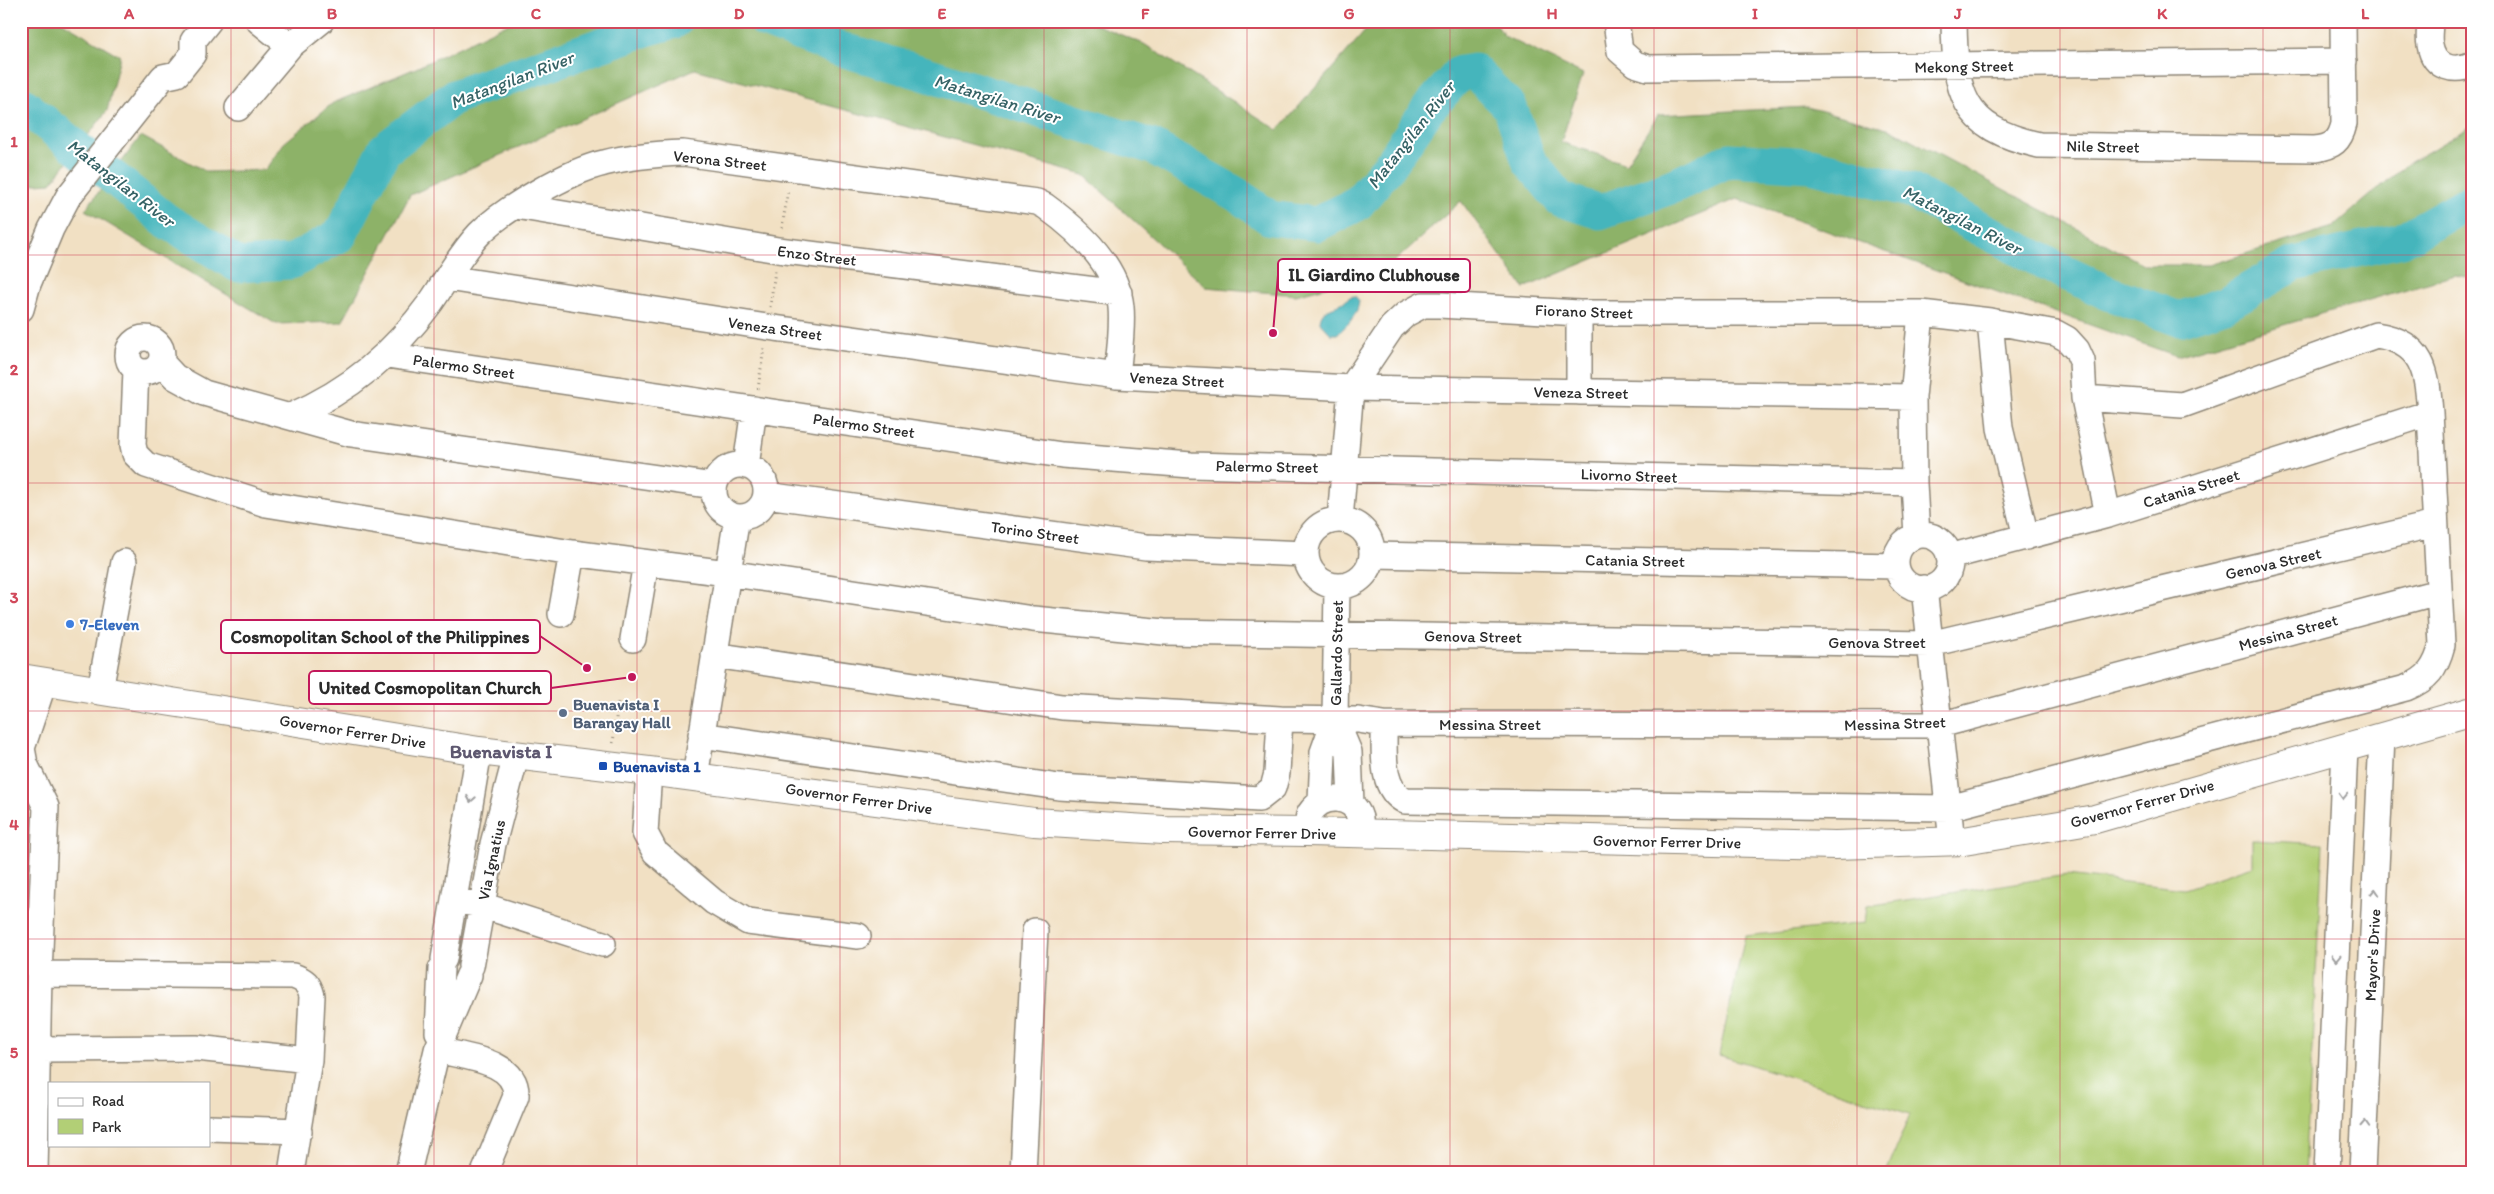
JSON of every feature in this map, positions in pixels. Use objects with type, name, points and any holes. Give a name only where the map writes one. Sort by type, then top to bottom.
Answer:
[{"type":"main road","name":"Governor Ferrer Drive","points":[[33,680],[479,751],[610,766],[1034,822],[1163,830],[1835,845],[1952,841],[2095,818],[2473,711]]},
{"type":"street","points":[[260,21],[290,46]]},
{"type":"street","points":[[238,108],[290,46],[321,21]]},
{"type":"street","name":"Mekong Street","points":[[1616,21],[1620,51],[1635,64],[1648,68],[2344,61]]},
{"type":"street","name":"Nile Street","points":[[1954,21],[1954,66],[1966,102],[1979,118],[1994,130],[2015,140],[2038,145],[2326,148],[2336,143],[2342,134],[2344,124],[2344,61]]},
{"type":"street","points":[[2343,21],[2344,61]]},
{"type":"street","points":[[2430,21],[2430,46],[2436,59],[2447,69],[2456,70],[2473,64]]},
{"type":"street","points":[[21,309],[25,284],[68,197],[163,77],[177,74],[193,54],[203,27]]},
{"type":"street","name":"Verona Street","points":[[291,416],[320,404],[387,355],[412,327],[462,255],[480,234],[516,206],[567,178],[602,163],[641,155],[683,153],[1037,202],[1053,212],[1084,240],[1110,275],[1119,293],[1121,322],[1117,376]]},
{"type":"street","name":"Enzo Street","points":[[516,206],[778,250],[1119,293]]},
{"type":"street","name":"Veneza Street","points":[[447,278],[767,327],[1117,376],[1351,388],[1913,397]]},
{"type":"street","name":"Fiorano Street","points":[[1340,520],[1351,388],[1392,327],[1406,314],[1423,306],[1580,312],[1921,313],[1990,321],[2056,334],[2067,340],[2076,350],[2082,362],[2084,398],[2108,514]]},
{"type":"street","points":[[1579,392],[1580,312]]},
{"type":"street","points":[[1917,536],[1913,397],[1921,313]]},
{"type":"street","points":[[1990,321],[2000,428],[2026,536]]},
{"type":"street","points":[[1384,724],[1387,782],[1397,797],[1405,800],[1950,808],[2420,682],[2432,672],[2442,646],[2428,380],[2419,358],[2407,345],[2391,337],[2376,335],[2182,405],[2084,398]]},
{"type":"street","name":"Palermo Street","points":[[387,355],[1062,454],[1192,465],[1344,468]]},
{"type":"street","name":"Genova Street","points":[[291,416],[204,393],[175,377],[161,362],[150,372],[136,370],[133,445],[136,454],[146,465],[266,504],[572,553],[727,573],[1033,619],[1164,632],[1930,644],[2435,524]]},
{"type":"street","points":[[746,466],[754,409]]},
{"type":"street","name":"Catania Street","points":[[1949,557],[2108,514],[2430,414]]},
{"type":"street","points":[[291,416],[308,423],[351,434],[714,486]]},
{"type":"street","points":[[732,466],[746,466],[760,473],[764,480],[766,495],[756,512],[736,517],[724,512],[719,506],[715,500],[714,486],[717,479],[726,469],[732,466]]},
{"type":"street","name":"Livorno Street","points":[[1344,468],[1914,483]]},
{"type":"street","name":"Torino Street","points":[[766,495],[1146,547],[1306,554]]},
{"type":"street","points":[[695,777],[736,517]]},
{"type":"street","points":[[1340,520],[1353,522],[1364,530],[1371,541],[1373,555],[1370,568],[1362,578],[1350,585],[1337,587],[1325,584],[1315,576],[1308,566],[1306,554],[1308,541],[1316,530],[1327,522],[1340,520]]},
{"type":"street","points":[[1917,536],[1935,538],[1942,543],[1949,557],[1949,566],[1940,582],[1924,588],[1909,585],[1899,574],[1896,566],[1896,556],[1900,547],[1917,536]]},
{"type":"street","points":[[561,614],[572,553]]},
{"type":"street","name":"Catania Street","points":[[1373,555],[1896,566]]},
{"type":"street","points":[[100,690],[124,562]]},
{"type":"street","points":[[633,639],[646,563]]},
{"type":"street","name":"Gallardo Street","points":[[1335,718],[1337,587]]},
{"type":"street","points":[[1924,588],[1950,808],[1952,841]]},
{"type":"street","name":"Messina Street","points":[[714,655],[1062,707],[1280,719],[1335,718],[1384,724],[1940,725],[2438,592]]},
{"type":"street","points":[[33,680],[22,748],[25,764],[46,807],[39,974],[39,1049],[43,1127],[36,1173]]},
{"type":"street","points":[[1307,832],[1308,815],[1320,801],[1323,752],[1335,718]]},
{"type":"street","points":[[1335,718],[1349,752],[1351,804],[1360,818],[1359,834]]},
{"type":"street","points":[[701,735],[1059,788],[1260,799],[1273,788],[1277,773],[1280,719]]},
{"type":"street","name":"Mayor's Drive","points":[[2362,1173],[2382,737]]},
{"type":"street","points":[[2327,1173],[2345,747]]},
{"type":"street","name":"Via Ignatius","points":[[437,1050],[442,964],[455,900],[463,839],[479,751]]},
{"type":"street","name":"Via Ignatius","points":[[408,1173],[437,1050],[470,970],[493,844],[516,756]]},
{"type":"street","points":[[649,771],[645,833],[655,852],[714,902],[748,922],[858,936]]},
{"type":"street","points":[[1320,801],[1336,798],[1351,804]]},
{"type":"street","points":[[463,839],[493,844]]},
{"type":"street","points":[[455,900],[481,905],[603,944]]},
{"type":"street","points":[[1023,1173],[1035,931]]},
{"type":"street","points":[[39,974],[293,976],[304,980],[310,986],[312,996],[308,1060],[299,1131],[291,1173]]},
{"type":"street","points":[[39,1049],[196,1048],[308,1060]]},
{"type":"street","points":[[437,1050],[496,1065],[507,1072],[517,1087],[516,1096],[484,1173]]},
{"type":"street","points":[[210,1128],[299,1131]]},
{"type":"path","points":[[754,409],[791,168]]},
{"type":"path","points":[[610,766],[618,702]]},
{"type":"green space","points":[[21,21],[61,21],[120,56],[107,111],[51,183],[21,185]]},
{"type":"green space","points":[[513,21],[1087,21],[1144,44],[1278,130],[1374,21],[1494,21],[1504,36],[1583,74],[1561,142],[1626,164],[1658,115],[1807,107],[1891,129],[2145,265],[2209,265],[2333,227],[2406,165],[2473,125],[2473,278],[2455,275],[2177,356],[1737,199],[1524,288],[1461,201],[1384,271],[1296,295],[1206,287],[1084,175],[695,69],[410,195],[342,322],[276,324],[85,210],[141,136],[207,172],[265,170],[284,143],[333,103],[416,68]]},
{"type":"green space","points":[[2252,840],[2323,844],[2305,1173],[1886,1173],[1910,1114],[1719,1055],[1745,936],[1865,923],[1867,906],[2067,875],[2184,889],[2252,866]]},
{"type":"water","points":[[1355,296],[1359,301],[1354,315],[1348,324],[1337,334],[1331,334],[1320,322],[1322,314],[1324,311]]},
{"type":"waterway","name":"Matangilan River","points":[[21,103],[167,221],[238,265],[291,262],[340,235],[384,150],[454,97],[649,28],[675,21]]},
{"type":"waterway","name":"Matangilan River","points":[[766,21],[837,48],[923,73],[1153,147],[1236,194],[1270,218],[1317,224],[1357,204],[1389,166],[1428,109],[1460,73],[1474,71],[1510,107],[1529,161],[1560,199],[1600,212],[1676,185],[1729,160],[1811,165],[1909,190],[2051,266],[2106,292],[2179,319],[2225,304],[2294,264],[2402,240],[2473,200]]},
{"type":"place","name":"IL Giardino Clubhouse","points":[[1273,333]]},
{"type":"place","name":"7-Eleven","points":[[70,624]]},
{"type":"place","name":"Cosmopolitan School of the Philippines","points":[[587,668]]},
{"type":"place","name":"United Cosmopolitan Church","points":[[632,677]]},
{"type":"place","name":"Buenavista I Barangay Hall","points":[[563,713]]},
{"type":"place","name":"Buenavista 1","points":[[603,766]]},
{"type":"district","name":"Buenavista I","points":[[501,751]]}]
